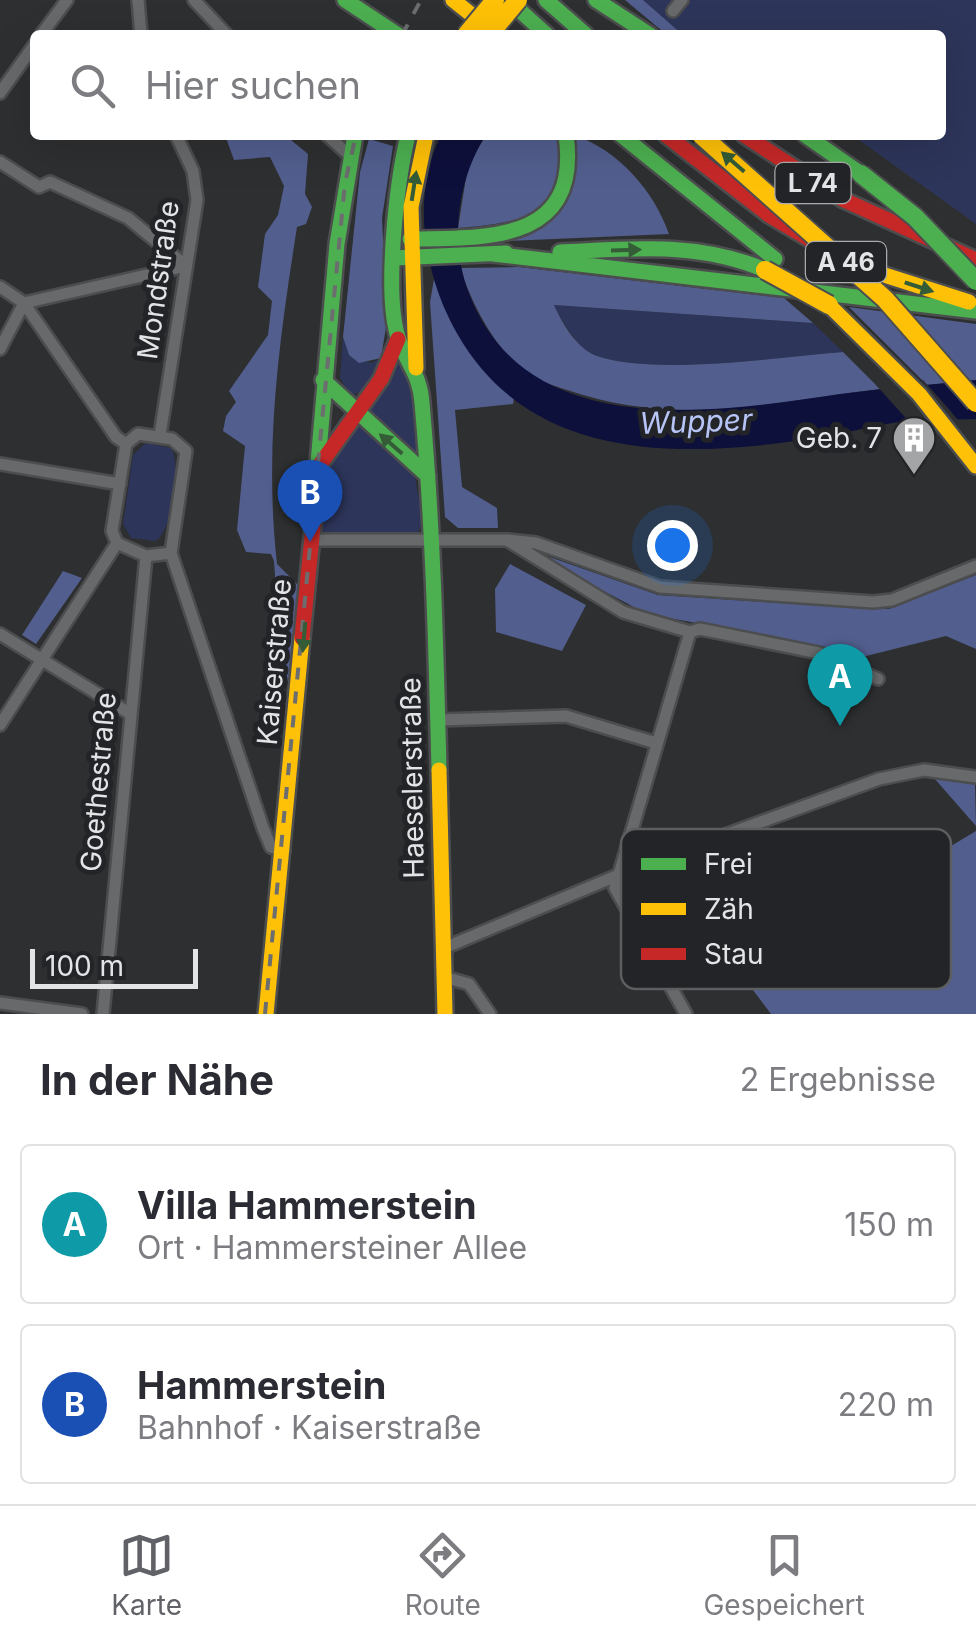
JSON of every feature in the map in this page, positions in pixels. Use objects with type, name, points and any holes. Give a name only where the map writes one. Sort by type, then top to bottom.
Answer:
[{"type":"main road","points":[[345,0],[393,30]]},
{"type":"main road","points":[[453,0],[489,30]]},
{"type":"main road","points":[[470,30],[495,0]]},
{"type":"main road","points":[[546,0],[580,30]]},
{"type":"main road","points":[[586,0],[641,30]]},
{"type":"main road","points":[[497,30],[514,3],[542,30]]},
{"type":"main road","points":[[604,9],[620,30]]},
{"type":"main road","points":[[319,466],[324,380],[353,140]]},
{"type":"main road","points":[[407,140],[397,179],[417,251]]},
{"type":"main road","points":[[416,368],[398,338],[417,251],[414,181],[425,140]]},
{"type":"main road","points":[[492,245],[553,208],[570,170],[567,140]]},
{"type":"main road","name":"A 46","points":[[626,140],[770,265],[828,305],[920,394],[976,466]]},
{"type":"main road","name":"L 74","points":[[673,140],[802,236],[874,272],[976,308]]},
{"type":"main road","name":"A 46","points":[[707,140],[873,288],[976,402]]},
{"type":"main road","name":"L 74","points":[[752,140],[844,200],[976,260]]},
{"type":"main road","points":[[812,140],[915,217],[976,282]]},
{"type":"main road","points":[[417,251],[492,245],[702,249],[770,265]]},
{"type":"main road","name":"L 74","points":[[492,245],[976,308]]},
{"type":"main road","name":"Haeselerstraße","points":[[417,251],[416,368],[432,540],[445,1014]]},
{"type":"main road","name":"Kaiserstraße","points":[[266,1014],[319,466],[381,379],[398,338]]},
{"type":"main road","points":[[324,380],[355,413],[428,476]]},
{"type":"street","points":[[45,30],[66,0]]},
{"type":"street","points":[[138,0],[141,30]]},
{"type":"street","points":[[194,0],[223,30]]},
{"type":"street","points":[[673,11],[682,0]]},
{"type":"street","points":[[0,93],[30,51]]},
{"type":"street","name":"Mondstraße","points":[[160,435],[197,200],[193,171],[178,140]]},
{"type":"street","points":[[332,140],[349,155]]},
{"type":"street","points":[[0,162],[40,186],[50,182],[128,218],[186,266]]},
{"type":"street","points":[[0,349],[24,303],[186,266]]},
{"type":"street","points":[[0,286],[24,303],[121,440],[120,484],[112,531],[117,542],[146,556],[171,553]]},
{"type":"street","points":[[121,440],[138,434],[160,435],[180,444],[188,458],[171,553],[263,828],[271,847],[284,851]]},
{"type":"street","points":[[0,464],[120,484]]},
{"type":"street","points":[[312,540],[536,543],[651,586],[873,602],[892,600],[976,566]]},
{"type":"street","points":[[507,540],[623,612],[690,632],[700,629],[786,644],[878,679]]},
{"type":"street","points":[[0,725],[117,542]]},
{"type":"street","name":"Goethestraße","points":[[103,1014],[146,556]]},
{"type":"street","points":[[630,829],[690,632]]},
{"type":"street","points":[[0,634],[129,713]]},
{"type":"street","points":[[439,720],[566,716],[656,743]]},
{"type":"street","points":[[744,829],[903,772],[957,772],[976,778]]},
{"type":"street","points":[[621,859],[615,879],[621,899]]},
{"type":"street","points":[[444,948],[621,876]]},
{"type":"street","points":[[444,977],[469,984],[490,1014]]},
{"type":"street","points":[[672,989],[686,1014]]},
{"type":"street","points":[[0,1003],[82,1014]]},
{"type":"shaded area","points":[[625,0],[643,0],[677,30],[661,30]]},
{"type":"shaded area","points":[[643,0],[976,0],[976,224],[859,140],[946,140],[946,30],[677,30]]},
{"type":"shaded area","points":[[227,140],[291,140],[308,154],[305,194],[312,207],[306,224],[297,227],[279,353],[273,436],[277,564],[300,587],[294,662],[283,694],[274,561],[271,554],[246,552],[237,530],[245,446],[223,431],[226,416],[236,402],[229,391],[268,335],[272,301],[258,287],[265,234],[278,215],[284,186],[270,157],[234,160]]},
{"type":"shaded area","points":[[369,140],[393,146],[382,218],[387,321],[381,358],[359,363],[349,355],[343,337],[360,172]]},
{"type":"shaded area","points":[[483,140],[559,140],[560,183],[551,198],[539,210],[503,223],[458,228],[468,165]]},
{"type":"shaded area","points":[[572,140],[584,140],[619,161],[644,187],[669,234],[507,241],[552,218]]},
{"type":"shaded area","points":[[519,267],[784,298],[813,323],[554,305],[577,342],[597,356],[651,365],[684,365],[843,352],[880,389],[760,405],[683,410],[605,401],[548,384],[523,371],[502,349],[477,310],[460,268]]},
{"type":"shaded area","points":[[434,279],[464,344],[514,398],[513,404],[455,410],[462,487],[497,508],[498,528],[458,528],[445,517],[430,302]]},
{"type":"shaded area","points":[[553,305],[813,323],[843,352],[684,365],[622,362],[589,352],[571,334]]},
{"type":"shaded area","points":[[849,307],[976,324],[976,380],[927,385]]},
{"type":"shaded area","points":[[343,337],[349,355],[371,363],[381,358],[383,362],[368,386],[357,393],[342,393],[346,388],[340,378]]},
{"type":"shaded area","points":[[402,350],[414,397],[419,457],[363,412],[392,374]]},
{"type":"shaded area","points":[[355,427],[365,428],[415,477],[423,522],[418,532],[328,534],[320,529],[326,464]]},
{"type":"shaded area","points":[[146,443],[171,448],[176,468],[166,526],[155,541],[131,538],[123,524],[133,455]]},
{"type":"shaded area","points":[[521,547],[658,595],[825,606],[889,609],[976,575],[976,649],[946,636],[850,660],[779,638],[647,614]]},
{"type":"shaded area","points":[[510,564],[586,605],[562,651],[496,632],[495,589]]},
{"type":"shaded area","points":[[63,571],[82,578],[36,644],[22,635]]},
{"type":"shaded area","points":[[934,778],[975,784],[976,826]]},
{"type":"shaded area","points":[[976,831],[976,1014],[771,1014],[752,989],[951,989],[951,846]]},
{"type":"water","name":"Wupper","points":[[439,140],[483,140],[469,170],[460,209],[459,249],[467,288],[494,338],[530,373],[575,395],[626,407],[680,410],[976,380],[976,419],[900,422],[817,438],[707,449],[652,448],[601,439],[553,423],[510,396],[473,357],[443,305],[430,263],[424,220],[427,176]]},
{"type":"pier","points":[[923,380],[961,424],[913,426],[876,385]]},
{"type":"railway","points":[[405,30],[421,0]]},
{"type":"railway","points":[[265,1014],[345,183],[355,140]]},
{"type":"traffic: fast","points":[[345,0],[390,30]]},
{"type":"traffic: fast","points":[[508,0],[541,30]]},
{"type":"traffic: fast","points":[[546,0],[580,30]]},
{"type":"traffic: fast","points":[[596,0],[642,30]]},
{"type":"traffic: fast","points":[[318,463],[337,244],[354,140]]},
{"type":"traffic: fast","points":[[407,140],[396,208],[392,296],[399,340],[416,377],[422,403],[439,770]]},
{"type":"traffic: fast","points":[[410,239],[498,234],[524,227],[544,215],[559,196],[567,170],[566,140]]},
{"type":"traffic: fast","points":[[627,140],[775,259]]},
{"type":"traffic: fast","points":[[812,140],[861,174]]},
{"type":"traffic: fast","points":[[861,174],[915,217],[976,281]]},
{"type":"traffic: fast","points":[[560,252],[689,251],[765,270]]},
{"type":"traffic: fast","points":[[393,258],[506,253]]},
{"type":"traffic: fast","points":[[493,254],[976,311]]},
{"type":"traffic: fast","points":[[323,380],[428,476]]},
{"type":"traffic: slow","points":[[453,0],[491,30]]},
{"type":"traffic: slow","points":[[470,30],[495,0]]},
{"type":"traffic: slow","points":[[493,30],[518,0]]},
{"type":"traffic: slow","points":[[416,368],[411,207],[425,140]]},
{"type":"traffic: slow","points":[[707,140],[885,299],[976,403]]},
{"type":"traffic: slow","points":[[842,256],[875,272],[969,302]]},
{"type":"traffic: slow","points":[[765,270],[829,305]]},
{"type":"traffic: slow","points":[[829,305],[919,394],[976,466]]},
{"type":"traffic: slow","points":[[266,1014],[302,638]]},
{"type":"traffic: slow","points":[[439,770],[445,1014]]},
{"type":"traffic: jam","points":[[672,140],[769,215],[816,243]]},
{"type":"traffic: jam","points":[[752,140],[844,200],[976,260]]},
{"type":"traffic: jam","points":[[302,638],[319,466],[381,379],[398,339]]},
{"type":"place","name":"Geb. 7","points":[[914,476]]},
{"type":"place","name":"Hammerstein","points":[[310,542]]},
{"type":"place","name":"Villa Hammerstein","points":[[840,726]]}]
